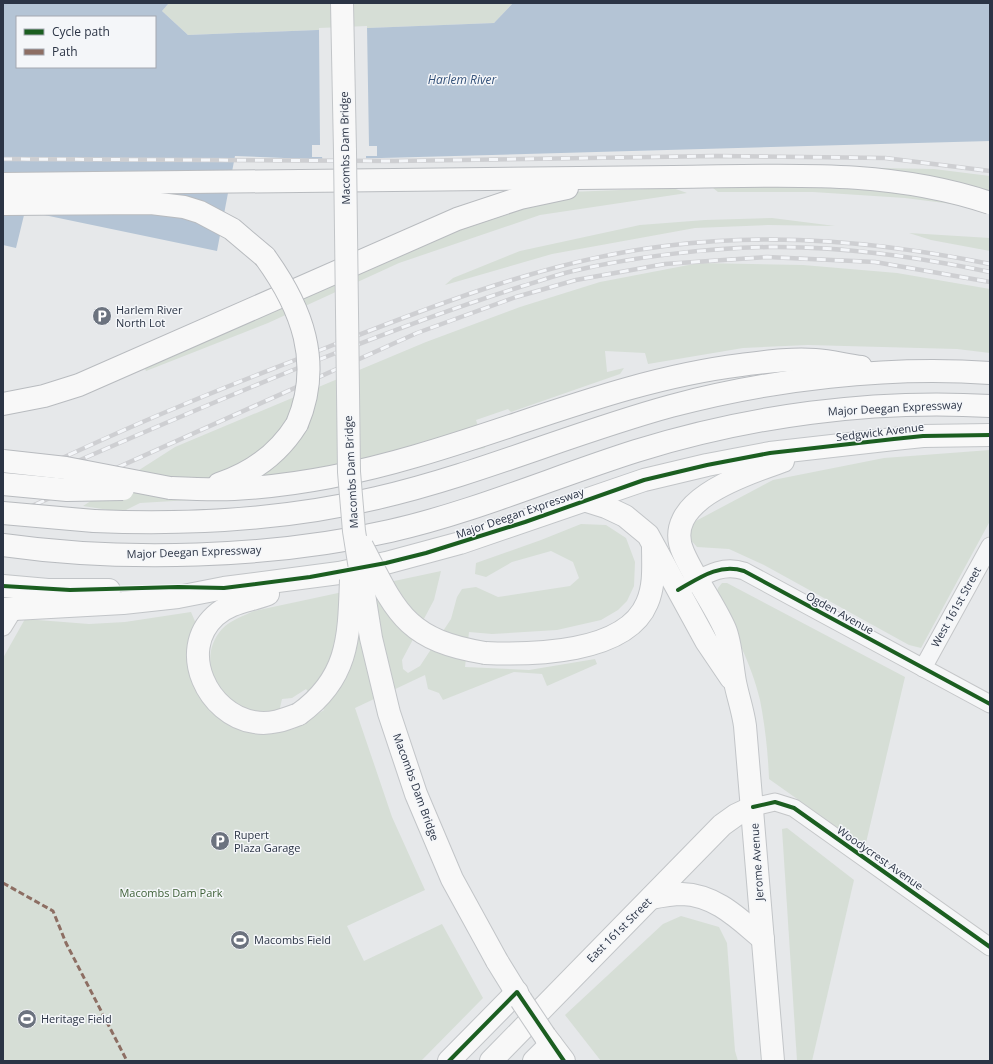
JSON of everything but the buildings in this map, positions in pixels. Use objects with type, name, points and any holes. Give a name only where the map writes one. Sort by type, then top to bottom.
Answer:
[{"type":"main road","name":"Macombs Dam Bridge","points":[[342,3],[349,472],[354,531],[375,660],[389,713],[406,766],[425,818],[452,879],[497,961],[548,1040],[564,1061]]},
{"type":"main road","points":[[3,184],[817,176],[867,177],[942,189],[990,203]]},
{"type":"main road","points":[[3,404],[44,396],[79,385],[434,228],[479,211],[537,194],[623,178]]},
{"type":"main road","points":[[3,204],[151,203],[184,207],[200,212],[232,229],[265,257],[276,272],[295,305],[305,337],[309,374],[304,407],[289,437],[269,457],[242,475],[205,489]]},
{"type":"main road","points":[[3,484],[67,490],[170,488],[234,489],[254,487],[349,472],[414,457],[640,385],[726,367],[781,361],[815,360],[897,373]]},
{"type":"main road","points":[[3,513],[94,521],[202,521],[287,514],[346,505],[425,486],[613,424],[673,406],[728,393],[796,382],[897,373],[990,373]]},
{"type":"main road","name":"Major Deegan Expressway","points":[[3,545],[96,553],[161,554],[273,549],[336,541],[392,531],[637,451],[718,429],[796,415],[840,410],[922,405],[990,406]]},
{"type":"main road","name":"Sedgwick Avenue","points":[[820,449],[923,436],[990,434]]},
{"type":"main road","name":"Major Deegan Expressway","points":[[6,615],[178,597],[224,588],[310,577],[386,563],[426,553],[511,527],[644,480],[693,468],[770,453],[820,449]]},
{"type":"main road","name":"Jerome Avenue","points":[[780,1061],[772,1051],[747,738],[735,684],[726,630],[683,552],[680,541],[682,523],[690,508],[712,492],[741,477],[820,449]]},
{"type":"main road","points":[[3,460],[66,468],[170,488]]},
{"type":"main road","name":"Jerome Avenue","points":[[587,501],[606,507],[625,516],[641,528],[653,543],[706,641],[735,684]]},
{"type":"main road","points":[[354,531],[393,604],[408,622],[435,640],[466,650],[484,653],[519,653],[568,648],[601,641],[625,630],[637,620],[647,603],[653,575],[653,543]]},
{"type":"main road","points":[[310,577],[263,596],[241,602],[222,610],[209,623],[204,632],[199,651],[200,670],[204,683],[214,700],[229,712],[255,722],[278,722],[299,714],[325,692],[343,659],[349,624],[354,531]]},
{"type":"main road","points":[[3,586],[78,590],[178,587],[224,588]]},
{"type":"main road","name":"East 161st Street","points":[[491,1061],[722,825],[736,815],[753,807]]},
{"type":"main road","points":[[651,898],[680,894],[712,901],[730,912],[763,939]]},
{"type":"main road","points":[[449,1061],[519,996]]},
{"type":"main road","points":[[534,1061],[548,1040]]},
{"type":"street","name":"West 161st Street","points":[[923,668],[990,546]]},
{"type":"street","name":"Ogden Avenue","points":[[678,590],[711,572],[726,568],[744,571],[990,704]]},
{"type":"street","name":"Woodycrest Avenue","points":[[753,807],[775,802],[794,808],[990,947]]},
{"type":"green space","points":[[169,3],[513,3],[494,23],[188,35],[162,11]]},
{"type":"green space","points":[[825,167],[934,169],[990,176],[990,199],[960,205],[905,198],[813,192],[718,192],[707,183]]},
{"type":"green space","points":[[673,188],[687,193],[540,215],[399,263],[268,323],[146,371],[144,367],[458,227],[569,192]]},
{"type":"green space","points":[[772,218],[835,226],[768,225],[695,228],[552,254],[445,285],[453,278],[520,251],[640,225],[705,220]]},
{"type":"green space","points":[[909,233],[990,238],[990,251],[931,240]]},
{"type":"green space","points":[[699,263],[803,265],[897,273],[990,289],[990,353],[957,349],[808,345],[743,348],[648,364],[645,353],[605,351],[607,372],[624,368],[620,374],[511,412],[508,409],[476,420],[485,448],[207,499],[140,503],[122,512],[83,506],[175,447],[426,342],[520,307],[600,282]]},
{"type":"green space","points":[[990,450],[990,521],[921,648],[909,645],[764,565],[729,549],[697,547],[689,538],[692,523],[773,480],[884,458]]},
{"type":"green space","name":"Macombs Dam Park","points":[[581,524],[606,525],[626,538],[635,562],[634,586],[627,601],[618,610],[601,620],[557,630],[492,634],[469,632],[465,667],[529,670],[595,659],[597,664],[547,686],[542,674],[514,672],[443,700],[439,693],[428,689],[425,675],[355,708],[392,817],[425,890],[347,926],[364,961],[442,924],[483,998],[421,1061],[3,1061],[3,658],[25,619],[89,624],[125,622],[191,612],[197,626],[194,685],[205,705],[232,727],[264,734],[294,729],[324,710],[306,689],[292,698],[282,699],[279,712],[257,712],[247,710],[237,706],[221,691],[215,681],[212,670],[210,660],[211,649],[215,639],[222,629],[229,623],[254,611],[441,571],[434,600],[402,660],[403,669],[408,673],[420,666],[451,619],[457,597],[462,589],[476,587],[498,597],[570,586],[579,578],[573,562],[551,551],[512,562],[486,577],[475,574],[476,563]]},
{"type":"green space","points":[[722,583],[727,583],[905,677],[865,847],[769,779],[766,739],[760,700],[747,660],[716,595],[718,588]]},
{"type":"green space","points":[[787,828],[854,880],[812,1061],[797,1061],[782,829]]},
{"type":"green space","points":[[681,916],[719,927],[727,943],[735,1051],[738,1061],[601,1061],[565,1015],[663,924]]},
{"type":"water","name":"Harlem River","points":[[3,3],[169,3],[162,11],[188,35],[494,23],[513,3],[990,3],[990,141],[381,158],[309,159],[235,156],[217,251],[25,211],[16,248],[3,245]]},
{"type":"pier","points":[[367,26],[369,146],[377,146],[377,156],[366,156],[366,160],[323,161],[322,157],[312,157],[312,145],[320,145],[319,28]]},
{"type":"railway","points":[[3,159],[394,161],[716,156],[885,158],[990,171]]},
{"type":"railway","points":[[3,485],[156,416],[373,329],[496,285],[580,261],[665,246],[706,242],[788,240],[869,245],[949,256],[990,264]]},
{"type":"railway","points":[[3,494],[202,408],[348,348],[472,302],[573,271],[620,261],[696,251],[797,247],[825,248],[908,257],[990,272]]},
{"type":"railway","points":[[3,519],[417,333],[516,297],[576,280],[665,264],[767,257],[875,262],[990,282]]},
{"type":"marked path","points":[[3,883],[53,911],[66,943],[127,1061]]},
{"type":"cycle path","points":[[3,586],[70,590],[178,587],[224,588],[310,577],[386,563],[426,553],[525,522],[644,480],[707,465],[770,453],[894,439],[923,436],[990,435]]},
{"type":"cycle path","points":[[678,590],[718,570],[735,569],[744,571],[990,704]]},
{"type":"cycle path","points":[[753,807],[775,802],[794,808],[990,947]]},
{"type":"cycle path","points":[[449,1061],[517,992],[564,1061]]},
{"type":"place","name":"Harlem River North Lot","points":[[102,316]]},
{"type":"place","name":"Rupert Plaza Garage","points":[[220,841]]},
{"type":"place","name":"Macombs Field","points":[[240,940]]},
{"type":"place","name":"Heritage Field","points":[[27,1019]]}]
